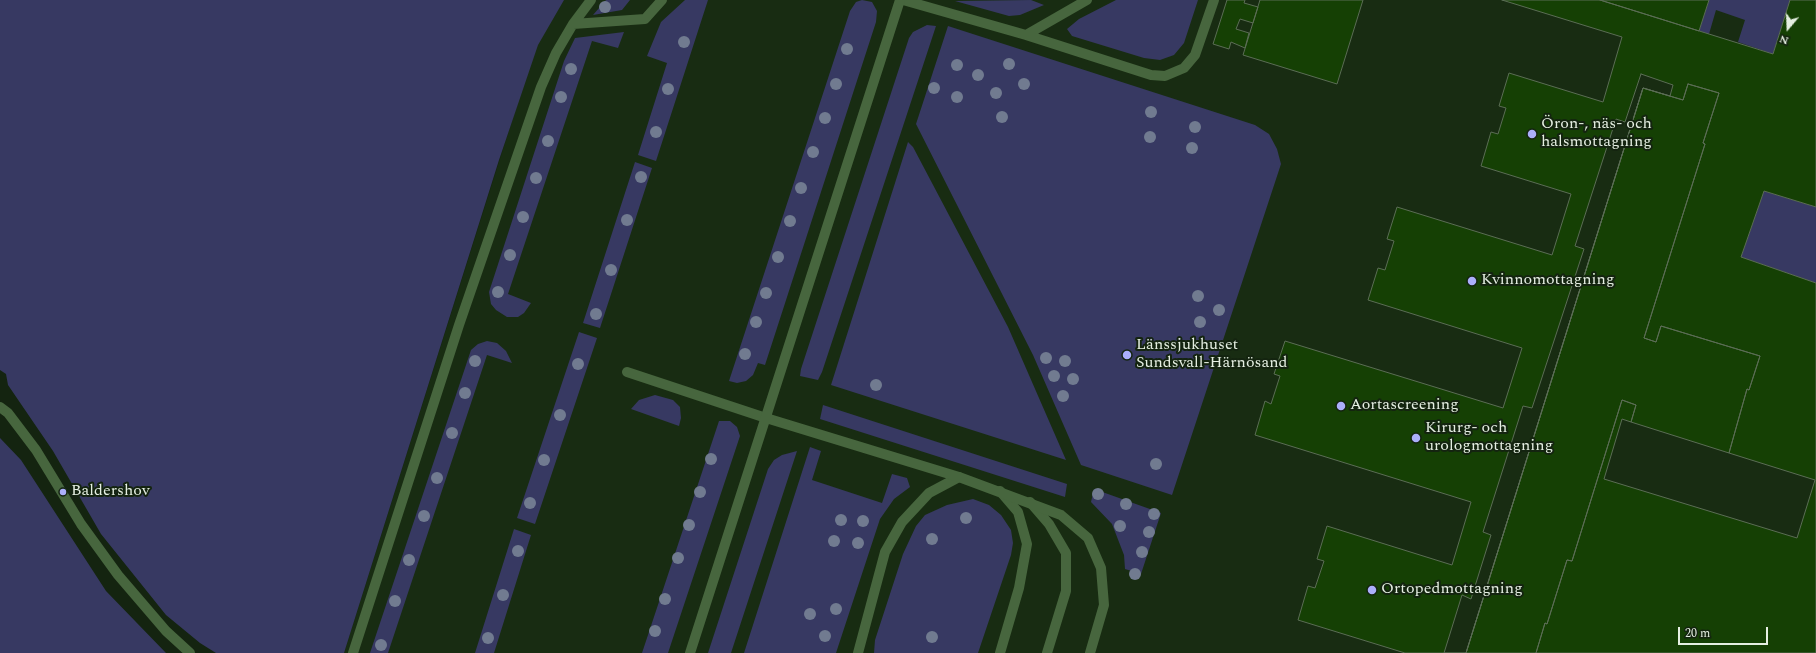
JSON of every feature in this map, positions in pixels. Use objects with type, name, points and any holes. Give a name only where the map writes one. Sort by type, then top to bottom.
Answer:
[{"type":"street","points":[[353,653],[459,325],[541,87],[556,53],[573,24],[591,0]]},
{"type":"street","points":[[573,24],[645,19],[662,0]]},
{"type":"street","points":[[690,653],[902,0],[1026,35],[1151,75],[1165,76],[1184,68],[1195,55],[1214,0]]},
{"type":"street","points":[[1026,35],[1087,0]]},
{"type":"street","points":[[627,372],[766,418],[959,477],[1030,502],[1061,515],[1088,538],[1101,568],[1104,605],[1090,653]]},
{"type":"street","points":[[0,407],[8,413],[36,450],[81,524],[118,576],[166,631],[190,653]]},
{"type":"street","points":[[858,653],[885,552],[902,522],[929,494],[959,477]]},
{"type":"street","points":[[1000,491],[1018,512],[1026,544],[1019,588],[1000,653]]},
{"type":"street","points":[[1030,502],[1049,524],[1066,553],[1066,591],[1047,653]]},
{"type":"shaded area","points":[[0,0],[564,0],[538,45],[499,160],[344,653],[216,653],[200,643],[166,615],[101,534],[53,451],[8,385],[6,374],[0,370]]},
{"type":"shaded area","name":"Länssjukhuset Sundsvall-Härnösand","points":[[550,0],[1816,0],[1816,653],[344,653]]},
{"type":"shaded area","points":[[606,0],[630,0],[622,10],[593,15]]},
{"type":"shaded area","points":[[685,0],[708,0],[656,161],[638,155],[667,63],[647,56],[661,22]]},
{"type":"shaded area","points":[[862,0],[872,2],[877,11],[876,22],[765,365],[758,363],[753,375],[746,381],[737,383],[729,381],[850,11],[856,2]]},
{"type":"shaded area","points":[[1031,0],[1044,5],[1020,15],[1009,16],[955,1]]},
{"type":"shaded area","points":[[1116,0],[1198,0],[1184,43],[1174,55],[1160,60],[1144,58],[1072,36],[1067,29],[1079,19]]},
{"type":"shaded area","points":[[1709,0],[1790,0],[1773,54],[1738,42],[1745,20],[1716,10],[1709,34],[1699,31]]},
{"type":"shaded area","points":[[927,25],[936,26],[822,372],[818,380],[800,376],[909,38],[913,32]]},
{"type":"shaded area","points":[[948,26],[1255,125],[1269,134],[1277,149],[1281,164],[1172,495],[1081,465],[1033,355],[916,124]]},
{"type":"shaded area","points":[[624,32],[618,48],[592,41],[508,294],[531,303],[524,313],[518,317],[507,317],[496,310],[491,304],[489,292],[564,61],[575,38]]},
{"type":"shaded area","points":[[908,142],[913,147],[1008,327],[1066,460],[831,385]]},
{"type":"shaded area","points":[[635,162],[652,168],[600,328],[583,323]]},
{"type":"shaded area","points":[[1764,191],[1816,207],[1816,283],[1741,257]]},
{"type":"shaded area","points":[[579,332],[597,338],[535,524],[517,518]]},
{"type":"shaded area","points":[[487,341],[497,343],[506,351],[512,363],[487,355],[388,653],[370,653],[471,350],[478,344]]},
{"type":"shaded area","points":[[655,395],[673,400],[680,407],[681,418],[679,426],[631,409],[639,400]]},
{"type":"shaded area","points":[[823,405],[1067,484],[1065,497],[820,419]]},
{"type":"shaded area","points":[[719,421],[730,421],[737,427],[740,436],[668,653],[642,653]]},
{"type":"shaded area","points":[[0,438],[21,460],[106,591],[166,653],[0,653]]},
{"type":"shaded area","points":[[810,447],[821,451],[812,480],[882,503],[892,474],[907,478],[910,487],[894,499],[880,519],[836,653],[744,653]]},
{"type":"shaded area","points":[[797,451],[731,653],[708,653],[768,469],[774,460],[782,455]]},
{"type":"shaded area","points":[[1094,489],[1161,513],[1141,574],[1125,569],[1124,555],[1112,524],[1091,502]]},
{"type":"shaded area","points":[[973,499],[989,505],[1001,515],[1011,530],[1013,543],[1011,555],[978,653],[874,653],[875,640],[903,554],[916,526],[925,515],[947,505]]},
{"type":"shaded area","points":[[514,529],[531,535],[494,653],[475,653]]},
{"type":"building","points":[[1227,0],[1245,0],[1244,3],[1258,7],[1253,23],[1240,19],[1236,29],[1249,33],[1245,48],[1231,42],[1229,49],[1213,44]]},
{"type":"building","points":[[1260,0],[1363,0],[1337,84],[1243,55]]},
{"type":"building","points":[[1502,0],[1600,0],[1773,54],[1790,0],[1816,0],[1816,207],[1764,191],[1741,257],[1816,283],[1816,653],[1536,653],[1545,623],[1547,624],[1567,560],[1572,561],[1622,400],[1636,405],[1631,422],[1622,419],[1604,479],[1797,538],[1815,480],[1729,453],[1747,389],[1749,390],[1760,356],[1661,326],[1656,342],[1644,338],[1705,144],[1703,143],[1719,93],[1688,84],[1683,100],[1643,88],[1466,653],[1405,653],[1298,620],[1308,586],[1315,588],[1324,561],[1317,559],[1327,526],[1452,565],[1471,502],[1255,435],[1265,401],[1271,404],[1280,376],[1274,374],[1285,341],[1503,408],[1522,348],[1368,300],[1378,268],[1385,270],[1394,241],[1387,239],[1397,207],[1552,255],[1571,194],[1481,166],[1491,132],[1498,134],[1506,108],[1499,106],[1509,73],[1603,102],[1622,37]]},
{"type":"building","points":[[1600,0],[1709,0],[1699,31]]},
{"type":"building","points":[[1641,74],[1673,85],[1670,96],[1643,88],[1466,653],[1444,653],[1462,595],[1471,599],[1491,535],[1483,532],[1523,406],[1532,408],[1584,249],[1575,246],[1616,119],[1625,122]]},
{"type":"building","points":[[1688,84],[1719,93],[1703,143],[1705,144],[1644,338],[1656,342],[1661,326],[1760,356],[1749,390],[1747,389],[1729,453],[1631,422],[1636,405],[1622,400],[1572,561],[1567,560],[1547,624],[1545,623],[1536,653],[1466,653],[1643,88],[1683,100]]},
{"type":"place","name":"Öron-, näs- och halsmottagning","points":[[1532,134]]},
{"type":"place","name":"Kvinnomottagning","points":[[1472,281]]},
{"type":"place","name":"Länssjukhuset Sundsvall-Härnösand","points":[[1127,355]]},
{"type":"place","name":"Aortascreening","points":[[1341,406]]},
{"type":"place","name":"Kirurg- och urologmottagning","points":[[1416,438]]},
{"type":"place","name":"Baldershov","points":[[63,492]]},
{"type":"place","name":"Ortopedmottagning","points":[[1372,590]]}]
